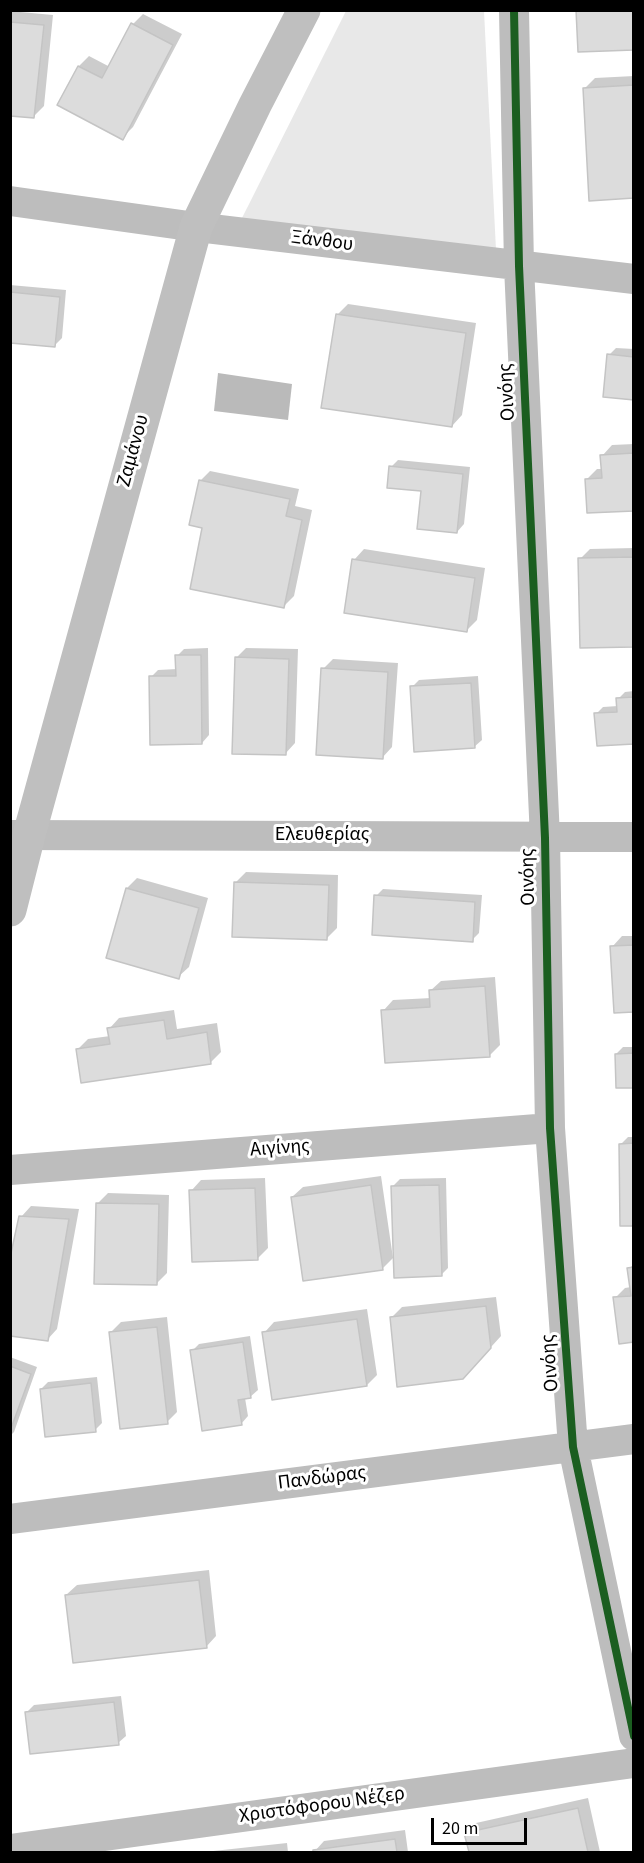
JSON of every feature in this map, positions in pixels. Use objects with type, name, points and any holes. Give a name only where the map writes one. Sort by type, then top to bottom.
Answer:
[{"type":"street","name":"Ζαμάνου","points":[[10,910],[20,835],[196,227],[304,10]]},
{"type":"street","name":"Οινόης","points":[[514,10],[519,266],[545,838],[550,1128],[573,1447],[633,1736]]},
{"type":"street","name":"Ξάνθου","points":[[10,201],[196,227],[633,279]]},
{"type":"street","name":"Ελευθερίας","points":[[20,835],[633,837]]},
{"type":"street","name":"Αιγίνης","points":[[10,1170],[550,1128]]},
{"type":"street","name":"Πανδώρας","points":[[10,1518],[633,1439]]},
{"type":"street","name":"Χριστόφορου Νέζερ","points":[[10,1849],[633,1763]]},
{"type":"shaded area","points":[[346,11],[484,11],[496,250],[241,220]]},
{"type":"shaded area","points":[[218,373],[292,384],[288,420],[214,411]]},
{"type":"building","points":[[576,10],[634,10],[634,50],[578,52]]},
{"type":"building","points":[[10,22],[44,25],[34,118],[10,116]]},
{"type":"building","points":[[131,23],[173,45],[123,140],[57,105],[78,66],[102,78]]},
{"type":"building","points":[[634,85],[634,198],[589,201],[583,88]]},
{"type":"building","points":[[10,292],[60,297],[55,347],[10,343]]},
{"type":"building","points":[[336,314],[466,333],[452,427],[321,408]]},
{"type":"building","points":[[607,354],[634,357],[634,400],[603,397]]},
{"type":"building","points":[[634,453],[634,511],[587,513],[585,479],[602,478],[600,455]]},
{"type":"building","points":[[389,466],[463,474],[457,533],[417,529],[421,491],[387,488]]},
{"type":"building","points":[[199,480],[290,499],[286,516],[302,520],[284,608],[190,589],[202,528],[189,525]]},
{"type":"building","points":[[634,557],[634,647],[580,648],[578,558]]},
{"type":"building","points":[[352,559],[475,578],[467,632],[344,613]]},
{"type":"building","points":[[175,655],[201,655],[202,744],[150,745],[149,676],[176,676]]},
{"type":"building","points":[[235,657],[289,659],[286,755],[232,754]]},
{"type":"building","points":[[321,668],[388,672],[383,759],[316,755]]},
{"type":"building","points":[[471,683],[475,748],[414,752],[410,686]]},
{"type":"building","points":[[634,697],[634,744],[597,746],[594,713],[617,712],[616,698]]},
{"type":"building","points":[[234,882],[329,885],[327,940],[232,937]]},
{"type":"building","points":[[126,888],[199,908],[179,979],[106,958]]},
{"type":"building","points":[[374,895],[475,902],[473,942],[372,935]]},
{"type":"building","points":[[634,945],[634,1012],[614,1013],[610,946]]},
{"type":"building","points":[[485,986],[490,1057],[385,1063],[381,1010],[430,1007],[429,990]]},
{"type":"building","points":[[164,1020],[167,1039],[207,1032],[211,1064],[81,1083],[76,1049],[110,1044],[107,1028]]},
{"type":"building","points":[[634,1053],[634,1088],[616,1088],[615,1054]]},
{"type":"building","points":[[634,1143],[634,1226],[620,1226],[619,1144]]},
{"type":"building","points":[[371,1185],[383,1270],[303,1281],[291,1197]]},
{"type":"building","points":[[439,1185],[442,1276],[394,1278],[391,1186]]},
{"type":"building","points":[[255,1188],[258,1260],[192,1262],[189,1190]]},
{"type":"building","points":[[96,1203],[159,1204],[157,1285],[94,1284]]},
{"type":"building","points":[[19,1216],[69,1219],[48,1341],[10,1336],[10,1258]]},
{"type":"building","points":[[634,1267],[634,1342],[619,1344],[613,1297],[631,1296],[627,1268]]},
{"type":"building","points":[[486,1306],[491,1348],[463,1379],[397,1387],[390,1317]]},
{"type":"building","points":[[357,1319],[367,1386],[272,1400],[262,1332]]},
{"type":"building","points":[[157,1327],[168,1424],[120,1429],[109,1332]]},
{"type":"building","points":[[243,1342],[251,1398],[238,1400],[242,1425],[202,1431],[190,1350]]},
{"type":"building","points":[[10,1366],[31,1374],[10,1431]]},
{"type":"building","points":[[91,1383],[96,1432],[45,1437],[40,1389]]},
{"type":"building","points":[[199,1580],[207,1648],[73,1663],[65,1595]]},
{"type":"building","points":[[114,1702],[119,1745],[30,1754],[25,1712]]},
{"type":"building","points":[[578,1808],[588,1852],[469,1852],[464,1833]]},
{"type":"building","points":[[395,1839],[397,1852],[313,1852],[313,1850]]},
{"type":"cycle path","points":[[514,10],[519,266],[545,838],[550,1128],[573,1447],[634,1736]]}]
